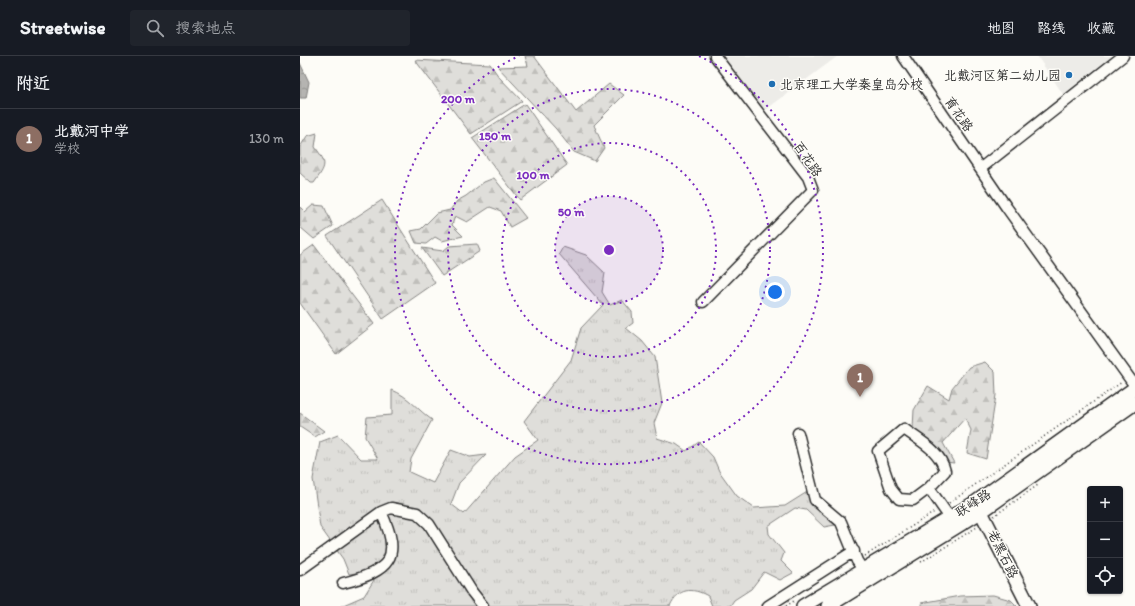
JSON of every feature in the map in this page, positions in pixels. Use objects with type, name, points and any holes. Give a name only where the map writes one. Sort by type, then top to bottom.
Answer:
[{"type":"main road","name":"联峰路","points":[[801,602],[946,512],[979,506],[1133,384]]},
{"type":"main road","name":"联峰路","points":[[833,605],[861,566],[979,506],[1135,403]]},
{"type":"main road","name":"老黑石路","points":[[979,506],[1029,606]]},
{"type":"street","name":"百花路","points":[[703,302],[813,190],[808,177],[715,56]]},
{"type":"street","name":"育花路","points":[[903,56],[1133,384]]},
{"type":"street","points":[[981,168],[1123,56]]},
{"type":"street","points":[[904,429],[926,444],[943,461],[945,471],[928,488],[913,500],[899,499],[891,489],[878,451],[904,429]]},
{"type":"street","points":[[768,606],[861,566],[841,522],[815,500],[798,433]]},
{"type":"street","points":[[928,488],[946,512]]},
{"type":"street","points":[[300,570],[381,512],[391,508],[417,513],[429,524],[472,592],[483,606]]},
{"type":"street","points":[[343,583],[366,578],[383,566],[390,555],[393,543],[390,529],[381,512]]},
{"type":"path","points":[[861,566],[946,512],[1133,384]]},
{"type":"path","points":[[786,606],[801,602]]},
{"type":"shaded area","name":"北京理工大学秦皇岛分校","points":[[722,56],[838,56],[764,111]]},
{"type":"shaded area","name":"北戴河区第二幼儿园","points":[[1037,56],[1112,56],[1063,94]]},
{"type":"green space","points":[[525,56],[534,56],[576,112],[609,84],[624,95],[594,125],[604,148],[595,161],[574,152],[556,129],[498,67],[528,66]]},
{"type":"green space","points":[[415,60],[490,64],[499,77],[522,101],[471,134]]},
{"type":"green space","points":[[525,104],[567,165],[520,200],[472,138]]},
{"type":"green space","points":[[317,133],[315,147],[324,161],[324,165],[321,173],[314,183],[311,183],[300,173],[300,147],[307,136]]},
{"type":"green space","points":[[494,178],[526,218],[510,227],[501,211],[490,207],[467,222],[455,216],[452,225],[463,236],[442,241],[435,237],[426,244],[416,243],[411,231],[421,229],[437,213],[450,210],[457,201],[484,182]]},
{"type":"green space","points":[[382,200],[435,283],[383,319],[327,236]]},
{"type":"green space","points":[[313,205],[324,206],[333,226],[314,239],[300,227],[300,207],[305,212]]},
{"type":"green space","points":[[477,244],[480,251],[442,276],[422,248],[443,251],[449,246]]},
{"type":"green space","points":[[314,245],[374,324],[336,354],[300,303],[300,255]]},
{"type":"green space","points":[[563,247],[586,255],[605,273],[602,292],[610,305],[622,300],[632,312],[633,323],[626,328],[642,341],[655,357],[662,403],[654,423],[657,438],[676,444],[686,451],[699,442],[713,457],[719,471],[737,496],[754,508],[785,506],[812,489],[828,505],[835,525],[824,527],[806,510],[795,508],[768,526],[769,534],[784,553],[781,561],[793,573],[780,580],[764,572],[751,589],[734,600],[730,606],[712,606],[708,596],[691,590],[677,596],[670,606],[341,606],[364,596],[374,580],[370,571],[349,574],[343,559],[320,527],[313,479],[320,442],[338,435],[361,459],[378,459],[365,437],[367,417],[392,415],[392,390],[398,393],[408,399],[432,420],[411,459],[409,472],[433,483],[451,450],[470,457],[486,455],[459,483],[451,504],[464,514],[515,456],[538,440],[524,421],[571,360],[581,328],[603,305],[559,254]]},
{"type":"green space","points":[[985,362],[995,372],[996,395],[986,459],[967,453],[971,430],[965,418],[943,443],[954,463],[946,462],[938,448],[913,428],[914,410],[928,386],[949,399],[952,388],[969,367]]},
{"type":"green space","points":[[300,413],[324,431],[315,437],[300,427]]},
{"type":"green space","points":[[993,595],[1011,600],[1017,606],[923,606],[921,603],[960,596]]},
{"type":"water","points":[[300,63],[309,82],[306,98],[300,98]]},
{"type":"place","name":"北戴河区第二幼儿园","points":[[1069,75]]},
{"type":"place","name":"北京理工大学秦皇岛分校","points":[[772,84]]},
{"type":"place","name":"北戴河中学","points":[[860,397]]}]
